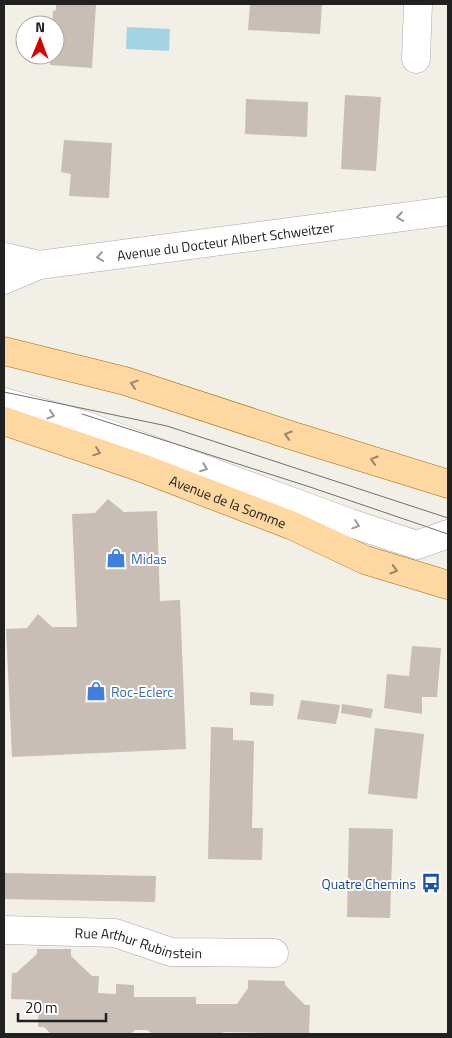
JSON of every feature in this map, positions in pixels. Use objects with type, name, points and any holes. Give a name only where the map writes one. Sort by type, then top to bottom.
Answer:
[{"type":"main road","points":[[4,351],[125,381],[448,484]]},
{"type":"main road","name":"Avenue de la Somme","points":[[4,421],[142,468],[293,526],[365,560],[448,584]]},
{"type":"street","points":[[416,59],[418,4]]},
{"type":"street","name":"Avenue du Docteur Albert Schweitzer","points":[[4,257],[39,265],[448,211]]},
{"type":"street","points":[[4,280],[39,265]]},
{"type":"street","points":[[4,402],[81,424],[350,523],[417,545],[448,534]]},
{"type":"street","name":"Rue Arthur Rubinstein","points":[[4,930],[115,933],[171,952],[274,953]]},
{"type":"water","points":[[127,27],[170,29],[169,51],[126,49]]},
{"type":"building","points":[[56,4],[96,4],[92,68],[50,65],[65,65],[65,15],[53,15],[53,11],[56,10]]},
{"type":"building","points":[[250,4],[322,4],[320,34],[248,30]]},
{"type":"building","points":[[345,95],[381,97],[376,171],[341,169]]},
{"type":"building","points":[[246,99],[308,102],[307,137],[245,134]]},
{"type":"building","points":[[64,140],[112,143],[109,198],[69,196],[71,174],[61,172]]},
{"type":"building","name":"Roc-Eclerc","points":[[108,499],[124,512],[157,511],[160,601],[180,600],[186,749],[12,757],[6,629],[27,628],[38,614],[52,627],[77,627],[72,514],[95,513]]},
{"type":"building","points":[[412,646],[441,648],[437,697],[422,697],[422,714],[384,708],[387,674],[409,676]]},
{"type":"building","points":[[250,692],[274,694],[273,706],[250,705]]},
{"type":"building","points":[[301,700],[340,705],[336,724],[297,719]]},
{"type":"building","points":[[342,704],[373,709],[371,718],[341,713]]},
{"type":"building","points":[[211,727],[233,728],[233,740],[254,741],[252,828],[263,828],[262,860],[208,859]]},
{"type":"building","points":[[375,728],[424,734],[417,799],[368,794]]},
{"type":"building","points":[[349,828],[393,829],[390,918],[347,917]]},
{"type":"building","points":[[4,873],[156,876],[155,902],[4,899]]},
{"type":"building","points":[[37,949],[71,949],[71,956],[92,976],[99,976],[98,993],[116,994],[116,984],[134,985],[134,997],[196,997],[196,1004],[237,1004],[248,988],[248,980],[285,981],[285,985],[305,1005],[310,1005],[309,1034],[224,1032],[221,1034],[153,1034],[147,1030],[135,1030],[131,1034],[51,1034],[44,1027],[38,1027],[39,1000],[11,999],[12,973],[16,973],[37,954]]},
{"type":"tram line","points":[[4,392],[167,426],[448,518]]},
{"type":"tram line","points":[[82,414],[310,487],[448,534]]},
{"type":"place","name":"Midas","points":[[116,558]]},
{"type":"place","name":"Roc-Eclerc","points":[[96,691]]},
{"type":"place","name":"Quatre Chemins","points":[[431,883]]}]
